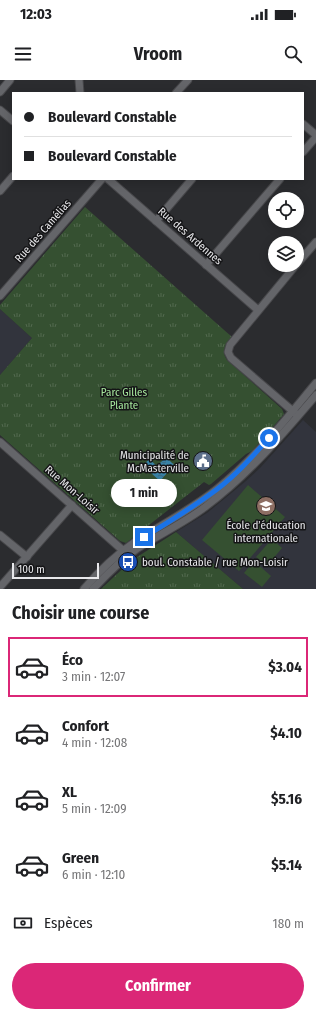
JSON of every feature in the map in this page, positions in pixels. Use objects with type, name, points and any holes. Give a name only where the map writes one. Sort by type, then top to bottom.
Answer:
[{"type":"street","points":[[0,92],[10,80]]},
{"type":"street","points":[[79,80],[80,92]]},
{"type":"street","points":[[177,92],[184,81]]},
{"type":"street","points":[[0,110],[12,120]]},
{"type":"street","points":[[304,125],[316,136],[304,151]]},
{"type":"street","points":[[0,191],[12,177]]},
{"type":"street","name":"Rue des Camélias","points":[[0,296],[101,180]]},
{"type":"street","name":"Rue des Ardennes","points":[[109,180],[258,310]]},
{"type":"street","points":[[156,221],[191,180]]},
{"type":"street","points":[[206,265],[279,180]]},
{"type":"street","points":[[304,257],[316,242]]},
{"type":"street","points":[[291,272],[229,347],[228,354],[295,414]]},
{"type":"street","points":[[295,414],[316,383]]},
{"type":"street","points":[[84,589],[108,564],[144,544],[174,523],[254,459],[295,414],[316,395]]},
{"type":"street","name":"Rue Mon-Loisir","points":[[0,442],[126,553]]},
{"type":"street","points":[[0,587],[72,505]]},
{"type":"street","points":[[0,535],[26,557]]},
{"type":"street","points":[[93,589],[126,553]]},
{"type":"shaded area","points":[[0,309],[32,338],[0,375]]},
{"type":"shaded area","name":"École d’éducation internationale","points":[[303,420],[316,432],[316,589],[243,589],[176,532],[207,513],[246,481],[260,468]]},
{"type":"green space","name":"Parc Gilles Plante","points":[[85,207],[232,337],[227,343],[224,351],[227,360],[282,409],[284,414],[252,451],[246,454],[211,484],[209,485],[204,482],[126,543],[120,541],[0,435],[0,375],[32,338],[0,309],[0,305]]},
{"type":"green space","points":[[248,485],[285,517],[239,571],[202,540]]},
{"type":"green space","points":[[176,532],[243,589],[101,589],[131,561]]},
{"type":"green space","points":[[272,539],[282,548],[267,566],[256,557]]},
{"type":"green space","points":[[254,561],[271,576],[262,587],[244,573]]},
{"type":"water","points":[[166,457],[174,465],[160,481],[143,466],[149,459],[157,466]]},
{"type":"place","name":"Municipalité de McMasterville","points":[[203,461]]},
{"type":"place","name":"École d’éducation internationale","points":[[266,506]]},
{"type":"place","name":"boul. Constable / rue Mon-Loisir","points":[[128,562]]},
{"type":"route","points":[[144,537],[189,509],[217,489],[238,471],[269,438]]}]
